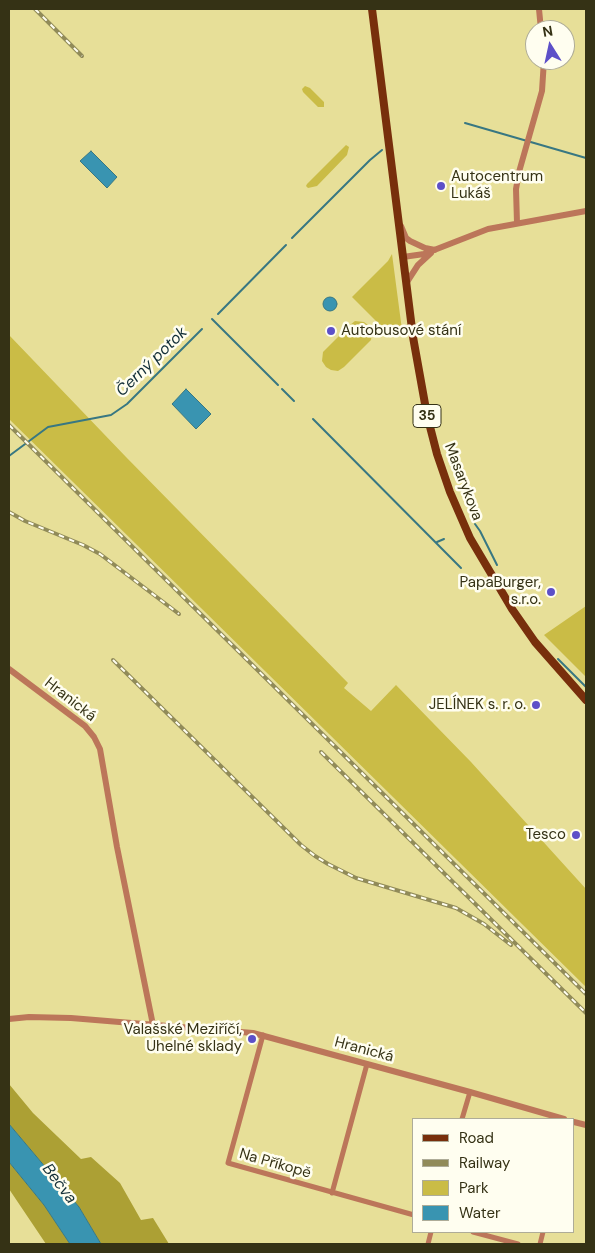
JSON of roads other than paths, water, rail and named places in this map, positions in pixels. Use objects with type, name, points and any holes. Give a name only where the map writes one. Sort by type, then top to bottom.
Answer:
[{"type":"main road","name":"35","points":[[372,9],[403,257]]},
{"type":"main road","name":"Masarykova","points":[[403,257],[413,336],[427,415],[437,454],[450,492],[470,538],[512,609],[535,642],[586,699]]},
{"type":"street","points":[[517,223],[516,188],[542,91],[543,70]]},
{"type":"street","points":[[403,257],[424,254],[471,235],[517,223],[586,211]]},
{"type":"street","points":[[400,224],[406,238],[410,241],[424,248],[436,250]]},
{"type":"street","points":[[406,282],[418,265],[436,250]]},
{"type":"street","name":"Hranická","points":[[9,669],[85,726],[94,737],[100,749],[117,847],[153,1025]]},
{"type":"street","name":"Hranická","points":[[9,1019],[29,1016],[243,1031],[561,1118]]},
{"type":"street","name":"Na Příkopě","points":[[263,1035],[228,1163],[412,1214]]},
{"type":"street","points":[[332,1193],[367,1064]]},
{"type":"street","points":[[462,1118],[470,1092]]},
{"type":"street","points":[[477,1233],[518,1244]]},
{"type":"water","points":[[91,151],[117,177],[107,188],[80,161]]},
{"type":"water","points":[[327,297],[333,297],[337,304],[333,311],[327,311],[323,307],[323,301]]},
{"type":"water","points":[[186,389],[211,414],[196,429],[172,404]]},
{"type":"water","name":"Bečva","points":[[9,1124],[79,1207],[101,1244],[70,1244],[44,1205],[9,1162]]},
{"type":"waterway","name":"Černý potok","points":[[465,123],[586,158]]},
{"type":"waterway","name":"Černý potok","points":[[292,238],[382,150]]},
{"type":"waterway","name":"Černý potok","points":[[218,314],[286,245]]},
{"type":"waterway","points":[[212,319],[278,385]]},
{"type":"waterway","name":"Černý potok","points":[[9,456],[48,427],[111,415],[127,404],[202,329]]},
{"type":"waterway","points":[[282,389],[294,401]]},
{"type":"waterway","points":[[313,419],[461,568]]},
{"type":"waterway","points":[[475,524],[497,565]]},
{"type":"waterway","points":[[437,542],[444,539]]},
{"type":"waterway","points":[[558,659],[586,687]]},
{"type":"railway","points":[[35,9],[82,56]]},
{"type":"railway","points":[[9,425],[586,994]]},
{"type":"railway","points":[[9,512],[100,554],[179,614]]},
{"type":"railway","points":[[113,660],[301,845],[315,856],[356,878],[456,908],[484,924],[511,945]]},
{"type":"railway","points":[[321,752],[586,1013]]},
{"type":"place","name":"Autocentrum Lukáš","points":[[441,186]]},
{"type":"place","name":"Autobusové stání","points":[[331,331]]},
{"type":"place","name":"PapaBurger, s.r.o.","points":[[551,592]]},
{"type":"place","name":"JELÍNEK s. r. o.","points":[[536,705]]},
{"type":"place","name":"Tesco","points":[[576,835]]},
{"type":"place","name":"Valašské Meziříčí, Uhelné sklady","points":[[252,1039]]}]
